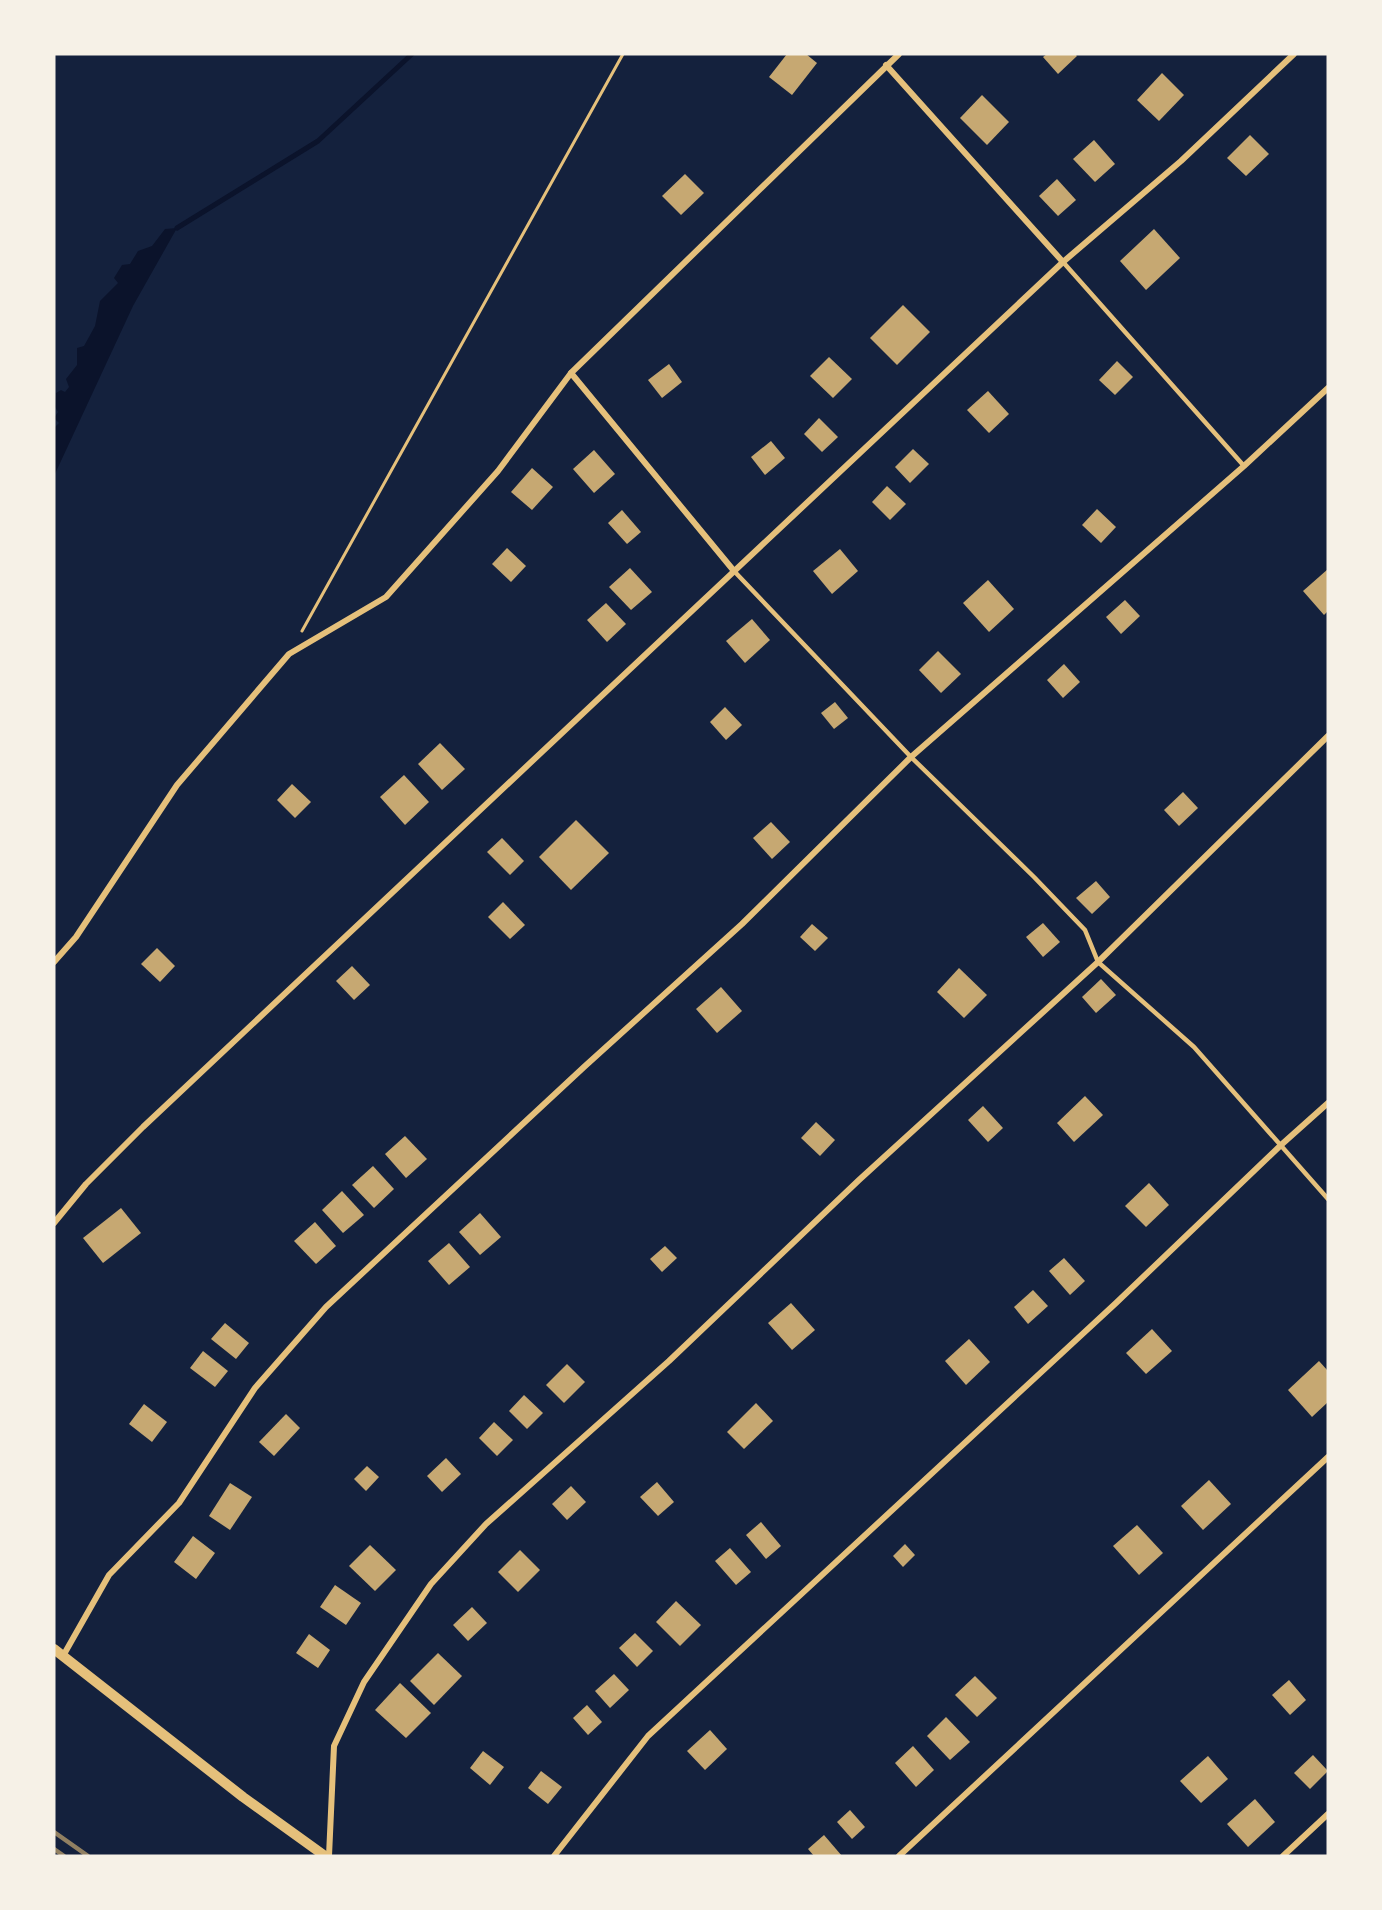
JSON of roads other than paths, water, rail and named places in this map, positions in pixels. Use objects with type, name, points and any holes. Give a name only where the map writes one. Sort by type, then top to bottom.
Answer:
[{"type":"street","points":[[54,963],[76,937],[177,785],[289,654],[386,597],[498,471],[571,373],[899,54]]},
{"type":"street","points":[[54,1223],[86,1184],[151,1119],[1063,262],[1181,161],[1294,54]]},
{"type":"street","points":[[886,65],[1063,262]]},
{"type":"street","points":[[571,373],[734,571]]},
{"type":"street","points":[[327,1856],[243,1797],[58,1652],[109,1575],[179,1503],[255,1388],[326,1307],[584,1067],[742,924],[911,757],[1244,466],[1328,387]]},
{"type":"street","points":[[327,1856],[334,1746],[364,1682],[431,1584],[486,1524],[669,1361],[859,1180],[1098,962],[1328,736]]},
{"type":"street","points":[[554,1856],[648,1736],[1116,1303],[1281,1144],[1328,1103]]},
{"type":"street","points":[[899,1856],[1328,1457]]},
{"type":"street","points":[[1283,1856],[1328,1814]]},
{"type":"lane","points":[[1063,262],[1244,466]]},
{"type":"lane","points":[[734,571],[911,757],[1085,930],[1098,962],[1194,1047],[1328,1199]]},
{"type":"water","points":[[177,228],[133,306],[54,476],[54,428],[59,423],[54,418],[58,412],[55,407],[56,393],[61,390],[65,392],[69,387],[66,379],[77,365],[77,348],[84,346],[95,326],[100,301],[118,283],[114,278],[122,265],[130,264],[138,251],[152,246],[165,229]]},
{"type":"waterway","points":[[177,228],[318,141],[412,54]]},
{"type":"railway","points":[[54,1832],[88,1856]]},
{"type":"railway","points":[[54,1849],[64,1856]]}]
